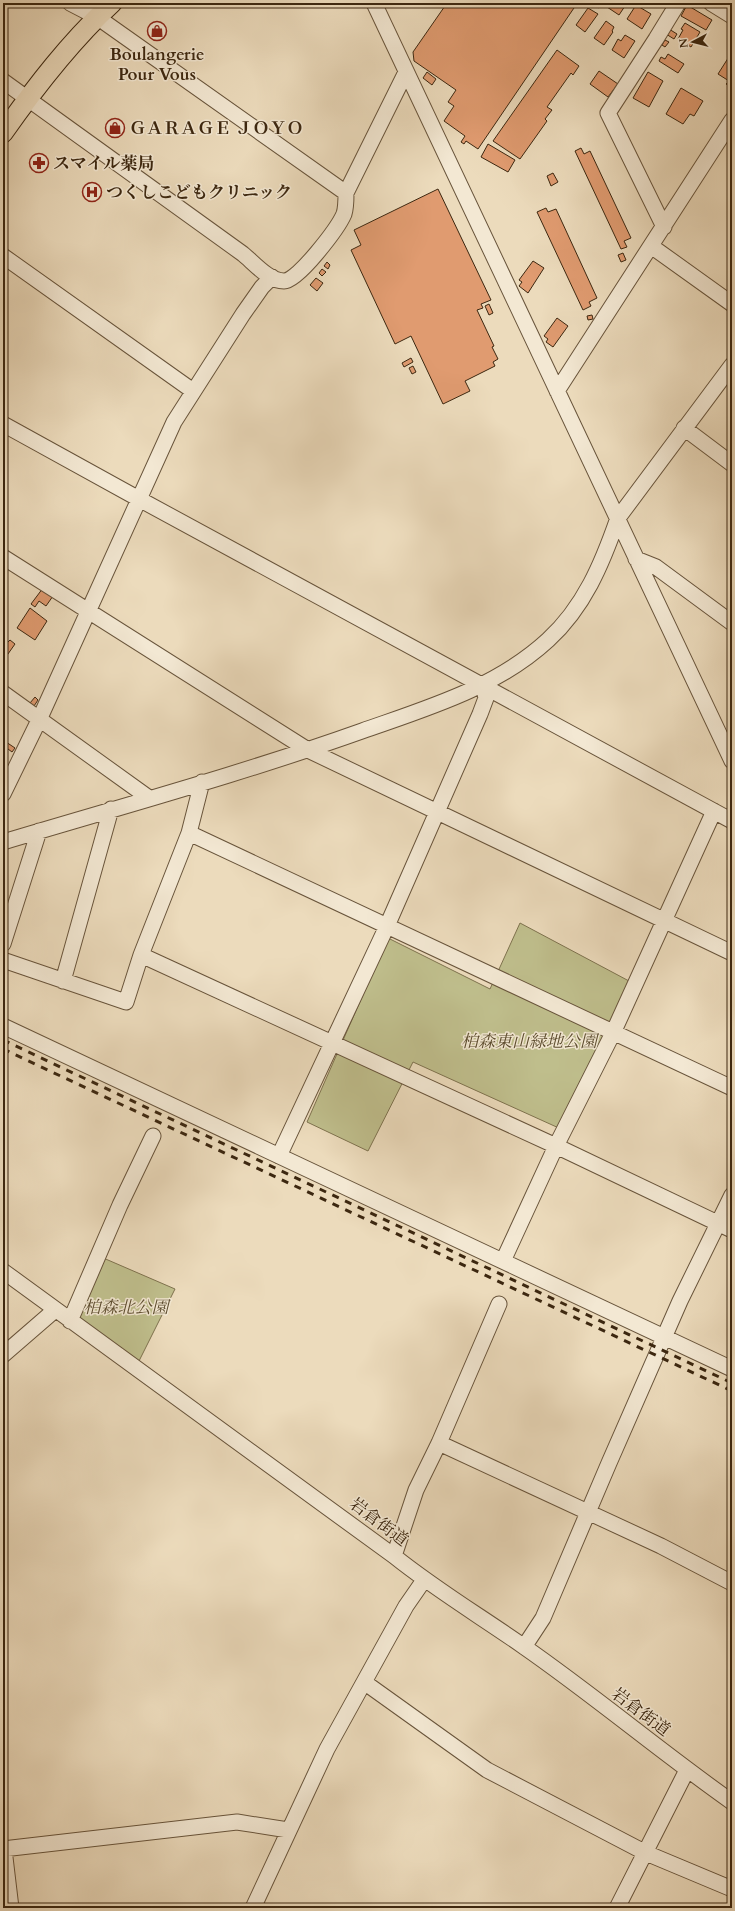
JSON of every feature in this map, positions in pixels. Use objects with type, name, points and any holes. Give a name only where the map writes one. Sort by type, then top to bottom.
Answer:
[{"type":"main road","points":[[3,133],[66,49],[112,3]]},
{"type":"street","points":[[70,3],[97,17],[346,193]]},
{"type":"street","points":[[374,3],[732,761]]},
{"type":"street","points":[[664,227],[608,113],[678,3]]},
{"type":"street","points":[[711,3],[732,16]]},
{"type":"street","points":[[3,81],[243,254],[272,277],[284,281],[294,278],[316,254],[344,213],[346,193],[406,72]]},
{"type":"street","points":[[557,391],[732,120]]},
{"type":"street","points":[[652,246],[732,304]]},
{"type":"street","points":[[3,256],[194,391]]},
{"type":"street","points":[[3,794],[40,720],[174,422],[243,314],[262,287],[272,277]]},
{"type":"street","points":[[3,842],[308,750],[443,703],[483,685],[527,658],[567,621],[586,594],[608,545],[618,518],[732,364]]},
{"type":"street","points":[[3,424],[139,500],[732,821]]},
{"type":"street","points":[[684,428],[732,464]]},
{"type":"street","points":[[3,557],[308,750],[436,813],[732,953]]},
{"type":"street","points":[[636,559],[656,567],[732,623]]},
{"type":"street","points":[[279,1156],[386,926],[486,698],[483,685]]},
{"type":"street","points":[[3,693],[149,798]]},
{"type":"street","points":[[3,960],[126,1002],[141,955],[189,833],[202,782]]},
{"type":"street","points":[[63,981],[111,809]]},
{"type":"street","points":[[502,1261],[556,1146],[613,1033],[714,811]]},
{"type":"street","points":[[3,944],[39,831]]},
{"type":"street","points":[[189,833],[732,1088]]},
{"type":"street","points":[[141,955],[556,1146],[725,1227]]},
{"type":"street","points":[[3,1026],[732,1369]]},
{"type":"street","points":[[70,1321],[120,1205],[153,1136]]},
{"type":"street","points":[[524,1647],[543,1618],[680,1301],[725,1227],[732,1195]]},
{"type":"street","name":"岩倉街道","points":[[3,1271],[394,1556],[424,1580],[524,1647],[687,1770],[732,1802]]},
{"type":"street","points":[[394,1556],[416,1490],[439,1443],[499,1304]]},
{"type":"street","points":[[3,1355],[55,1310]]},
{"type":"street","points":[[439,1443],[662,1546],[732,1583]]},
{"type":"street","points":[[253,1908],[327,1749],[406,1606],[424,1580]]},
{"type":"street","points":[[364,1682],[487,1770],[646,1853],[732,1890]]},
{"type":"street","points":[[617,1908],[687,1770]]},
{"type":"street","points":[[11,1908],[3,1849],[237,1822],[288,1830]]},
{"type":"green space","name":"柏森東山緑地公園","points":[[520,923],[629,981],[561,1129],[413,1062],[368,1151],[307,1122],[388,938],[490,989]]},
{"type":"green space","name":"柏森北公園","points":[[101,1257],[175,1289],[139,1361],[78,1317]]},
{"type":"building","points":[[447,3],[573,3],[576,5],[478,149],[466,141],[464,144],[461,142],[465,136],[444,121],[454,106],[448,102],[456,90],[414,61],[413,52]]},
{"type":"building","points":[[586,3],[603,3],[599,8],[594,4],[592,7]]},
{"type":"building","points":[[610,3],[627,3],[619,15],[607,7]]},
{"type":"building","points":[[636,5],[651,14],[642,29],[627,19]]},
{"type":"building","points":[[687,5],[712,20],[706,30],[681,16]]},
{"type":"building","points":[[588,8],[598,14],[585,32],[576,25]]},
{"type":"building","points":[[606,21],[614,27],[613,32],[604,45],[594,38]]},
{"type":"building","points":[[685,23],[700,32],[691,47],[678,39],[683,30],[681,29]]},
{"type":"building","points":[[669,29],[677,34],[674,39],[666,34]]},
{"type":"building","points":[[625,35],[635,41],[624,58],[612,50],[618,39],[621,41]]},
{"type":"building","points":[[665,40],[669,42],[665,47],[662,45]]},
{"type":"building","points":[[557,50],[579,66],[573,75],[571,73],[547,107],[552,110],[545,119],[547,121],[520,159],[493,141]]},
{"type":"building","points":[[732,52],[732,80],[730,82],[732,88],[726,84],[729,81],[718,74]]},
{"type":"building","points":[[668,54],[684,64],[678,73],[659,61],[661,57],[665,59]]},
{"type":"building","points":[[599,71],[618,84],[608,97],[590,84]]},
{"type":"building","points":[[427,72],[436,79],[432,85],[423,78]]},
{"type":"building","points":[[648,72],[663,81],[649,107],[633,98]]},
{"type":"building","points":[[681,88],[703,101],[694,116],[690,114],[683,124],[666,114]]},
{"type":"building","points":[[488,144],[515,160],[508,172],[481,157]]},
{"type":"building","points":[[581,148],[584,154],[590,151],[631,238],[624,241],[627,247],[621,249],[575,151]]},
{"type":"building","points":[[553,173],[558,182],[551,186],[547,176]]},
{"type":"building","points":[[438,189],[491,300],[481,304],[483,308],[477,310],[494,346],[492,347],[498,359],[493,362],[495,366],[465,381],[470,391],[443,404],[411,336],[395,344],[351,250],[361,245],[354,230]]},
{"type":"building","points":[[546,208],[548,212],[556,209],[597,298],[589,302],[591,306],[583,310],[537,212]]},
{"type":"building","points":[[623,253],[626,260],[621,262],[618,255]]},
{"type":"building","points":[[533,261],[544,268],[528,293],[519,286],[522,282],[519,280]]},
{"type":"building","points":[[327,262],[330,265],[328,269],[324,266]]},
{"type":"building","points":[[322,269],[326,272],[322,276],[319,273]]},
{"type":"building","points":[[316,278],[323,283],[317,291],[310,285]]},
{"type":"building","points":[[489,304],[493,313],[489,315],[485,306]]},
{"type":"building","points":[[592,315],[593,319],[588,320],[587,316]]},
{"type":"building","points":[[557,318],[568,326],[553,347],[546,342],[548,339],[544,336]]},
{"type":"building","points":[[411,358],[413,362],[404,367],[402,363]]},
{"type":"building","points":[[413,366],[416,372],[412,374],[409,368]]},
{"type":"building","points":[[43,588],[53,596],[46,606],[39,601],[35,607],[31,604]]},
{"type":"building","points":[[30,608],[47,621],[35,640],[17,628]]},
{"type":"building","points":[[3,640],[7,643],[10,640],[15,644],[3,661]]},
{"type":"building","points":[[35,697],[38,700],[34,706],[30,703]]},
{"type":"building","points":[[3,740],[15,748],[12,752],[8,749],[5,753],[3,751]]},
{"type":"railway","points":[[3,1040],[732,1383]]},
{"type":"railway","points":[[3,1049],[732,1391]]},
{"type":"place","name":"Boulangerie Pour Vous","points":[[157,31]]},
{"type":"place","name":"ＧＡＲＡＧＥ ＪＯＹＯ","points":[[115,128]]},
{"type":"place","name":"スマイル薬局","points":[[39,163]]},
{"type":"place","name":"つくしこどもクリニック","points":[[92,192]]}]
